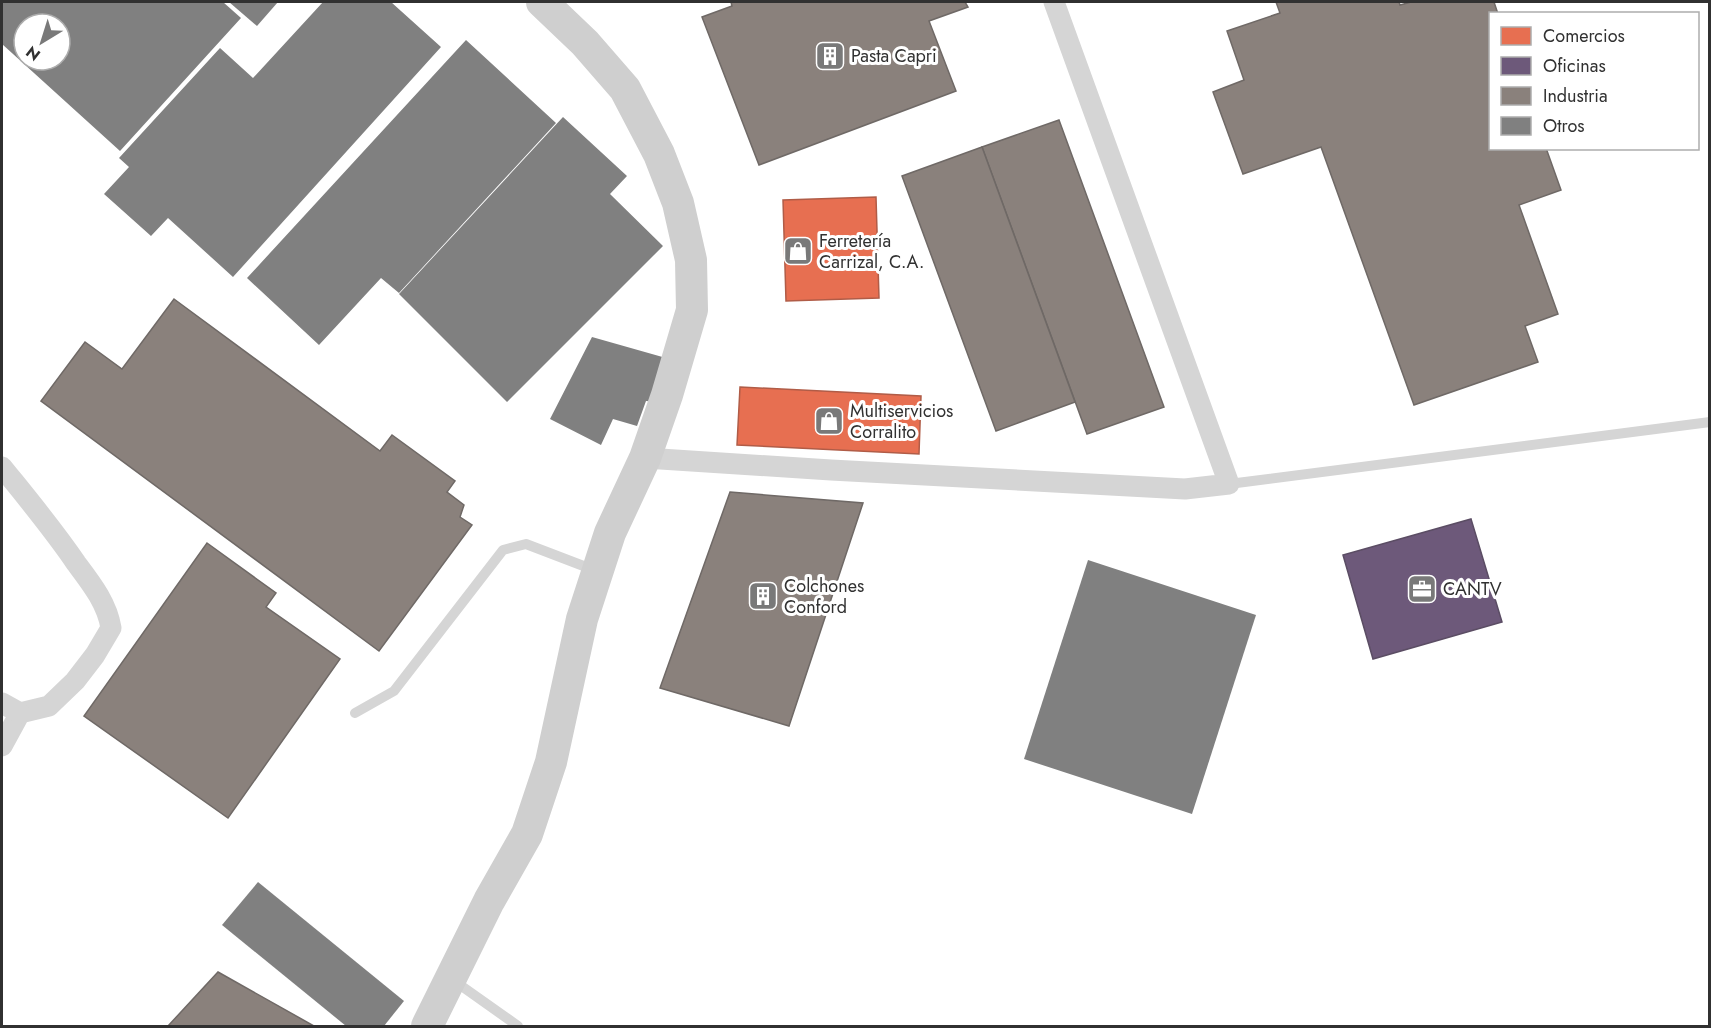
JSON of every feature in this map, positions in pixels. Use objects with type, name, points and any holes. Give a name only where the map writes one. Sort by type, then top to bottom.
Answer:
[{"type":"street","points":[[427,1026],[489,901],[527,834],[551,762],[582,619],[597,571],[610,533],[645,458],[692,310],[691,260],[674,194],[659,154],[625,89],[585,43],[542,2]]},
{"type":"street","points":[[645,458],[1185,489],[1229,484],[1054,2]]},
{"type":"street","points":[[2,467],[51,527],[94,587],[109,615],[111,628],[95,655],[75,681],[49,706],[20,713],[2,702]]},
{"type":"street","points":[[2,746],[20,713]]},
{"type":"lane","points":[[1229,484],[1710,422]]},
{"type":"lane","points":[[355,713],[394,691],[503,550],[526,544],[597,571]]},
{"type":"lane","points":[[450,978],[518,1026]]},
{"type":"building: Comercios","points":[[876,197],[879,298],[786,301],[783,200]]},
{"type":"building: Comercios","name":"Multiservicios Corralito","points":[[740,387],[921,396],[919,454],[737,445]]},
{"type":"building: Oficinas","name":"CANTV","points":[[1471,519],[1502,622],[1373,659],[1343,555]]},
{"type":"building: Industria","name":"Pasta Capri","points":[[731,2],[965,2],[968,7],[929,21],[956,91],[759,165],[702,17],[732,6]]},
{"type":"building: Industria","points":[[1276,2],[1399,2],[1400,5],[1411,2],[1494,2],[1497,12],[1489,12],[1489,150],[1547,150],[1561,190],[1519,205],[1558,314],[1525,326],[1538,362],[1414,405],[1321,147],[1243,174],[1213,92],[1244,80],[1227,31],[1280,13]]},
{"type":"building: Industria","points":[[1059,120],[1164,407],[1087,434],[982,147]]},
{"type":"building: Industria","points":[[982,147],[1075,402],[996,431],[902,176]]},
{"type":"building: Industria","points":[[174,299],[380,451],[392,435],[455,481],[447,492],[464,505],[460,517],[472,525],[379,651],[41,401],[85,342],[122,369]]},
{"type":"building: Industria","name":"Colchones Conford","points":[[730,492],[863,503],[789,726],[660,688]]},
{"type":"building: Industria","points":[[207,543],[276,593],[266,607],[340,659],[228,818],[84,716]]},
{"type":"building: Industria","points":[[218,972],[314,1026],[168,1026]]},
{"type":"building: Otros","points":[[2,2],[223,2],[241,18],[120,151],[33,72],[72,72],[72,12],[12,12],[12,53],[2,44]]},
{"type":"building: Otros","points":[[229,2],[278,2],[257,26]]},
{"type":"building: Otros","points":[[323,2],[391,2],[441,47],[233,277],[168,218],[151,236],[104,194],[129,167],[119,158],[220,48],[253,78]]},
{"type":"building: Otros","points":[[466,40],[556,123],[399,293],[381,278],[319,345],[247,278]]},
{"type":"building: Otros","points":[[563,117],[627,176],[610,194],[663,246],[507,402],[399,294]]},
{"type":"building: Otros","points":[[592,337],[666,358],[656,402],[646,401],[637,426],[613,419],[601,445],[550,419]]},
{"type":"building: Otros","points":[[1088,560],[1256,615],[1192,814],[1024,759]]},
{"type":"building: Otros","points":[[258,882],[404,1001],[384,1026],[346,1026],[222,925]]},
{"type":"place","name":"Pasta Capri","points":[[830,56]]},
{"type":"place","name":"Ferretería Carrizal, C.A.","points":[[798,251]]},
{"type":"place","name":"Multiservicios Corralito","points":[[829,421]]},
{"type":"place","name":"CANTV","points":[[1422,589]]},
{"type":"place","name":"Colchones Conford","points":[[763,596]]}]
